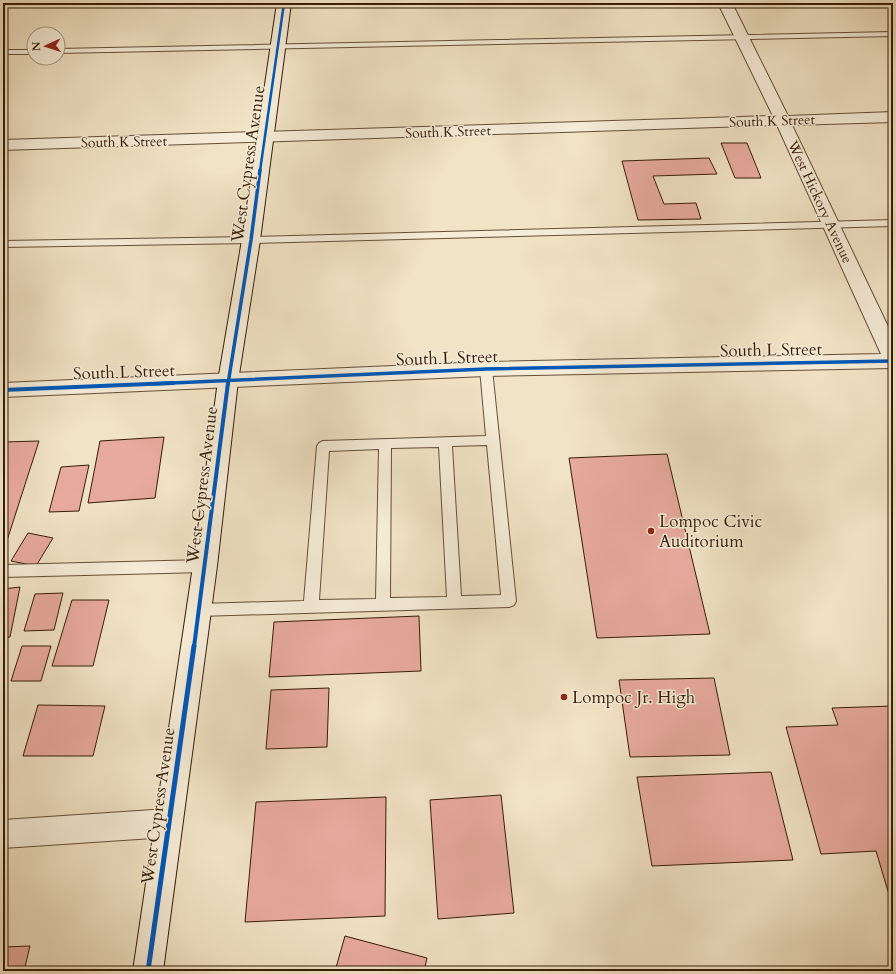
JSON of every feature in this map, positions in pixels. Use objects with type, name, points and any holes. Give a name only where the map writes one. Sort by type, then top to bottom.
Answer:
[{"type":"street","name":"West Cypress Avenue","points":[[148,971],[205,566],[228,381],[251,240],[284,3]]},
{"type":"street","name":"West Hickory Avenue","points":[[725,3],[743,37],[893,360]]},
{"type":"street","name":"South K Street","points":[[3,145],[264,138],[893,117]]},
{"type":"street","name":"South L Street","points":[[3,390],[486,369],[893,360]]},
{"type":"street","points":[[3,834],[168,823]]},
{"type":"lane","points":[[66,51],[893,34]]},
{"type":"lane","points":[[3,52],[26,52]]},
{"type":"lane","points":[[3,244],[251,240],[893,223]]},
{"type":"lane","points":[[198,610],[508,601],[486,369]]},
{"type":"lane","points":[[311,607],[323,446],[386,445],[493,440]]},
{"type":"lane","points":[[446,442],[454,603]]},
{"type":"lane","points":[[383,605],[386,445]]},
{"type":"lane","points":[[3,571],[205,566]]},
{"type":"building","points":[[721,143],[747,143],[761,178],[735,178]]},
{"type":"building","points":[[709,158],[717,174],[653,176],[664,204],[696,203],[701,219],[638,220],[622,161]]},
{"type":"building","points":[[164,437],[155,498],[88,503],[100,441]]},
{"type":"building","points":[[39,441],[3,553],[3,442]]},
{"type":"building","points":[[667,454],[710,634],[597,638],[569,458]]},
{"type":"building","points":[[89,465],[79,511],[49,512],[61,467]]},
{"type":"building","points":[[28,533],[53,538],[36,566],[11,561]]},
{"type":"building","points":[[20,587],[10,637],[3,638],[3,589]]},
{"type":"building","points":[[63,593],[54,630],[24,631],[35,594]]},
{"type":"building","points":[[72,600],[109,600],[93,666],[52,666]]},
{"type":"building","points":[[419,616],[421,671],[269,677],[274,622]]},
{"type":"building","points":[[22,646],[51,646],[41,681],[11,681]]},
{"type":"building","points":[[714,678],[730,755],[630,757],[619,680]]},
{"type":"building","points":[[329,688],[327,747],[266,749],[271,690]]},
{"type":"building","points":[[38,705],[105,706],[93,756],[23,756]]},
{"type":"building","points":[[893,706],[893,908],[876,851],[821,854],[786,727],[838,725],[832,708]]},
{"type":"building","points":[[771,772],[793,860],[652,866],[637,777]]},
{"type":"building","points":[[501,795],[514,913],[438,919],[430,800]]},
{"type":"building","points":[[386,797],[385,916],[245,922],[256,802]]},
{"type":"building","points":[[345,936],[427,958],[424,971],[335,971]]},
{"type":"building","points":[[30,946],[24,971],[3,971],[3,947]]},
{"type":"cycle path","points":[[148,971],[205,566],[228,381],[251,240],[284,3]]},
{"type":"cycle path","points":[[3,390],[486,369],[893,361]]},
{"type":"place","name":"Lompoc Civic Auditorium","points":[[651,531]]},
{"type":"place","name":"Lompoc Jr. High","points":[[564,697]]}]
